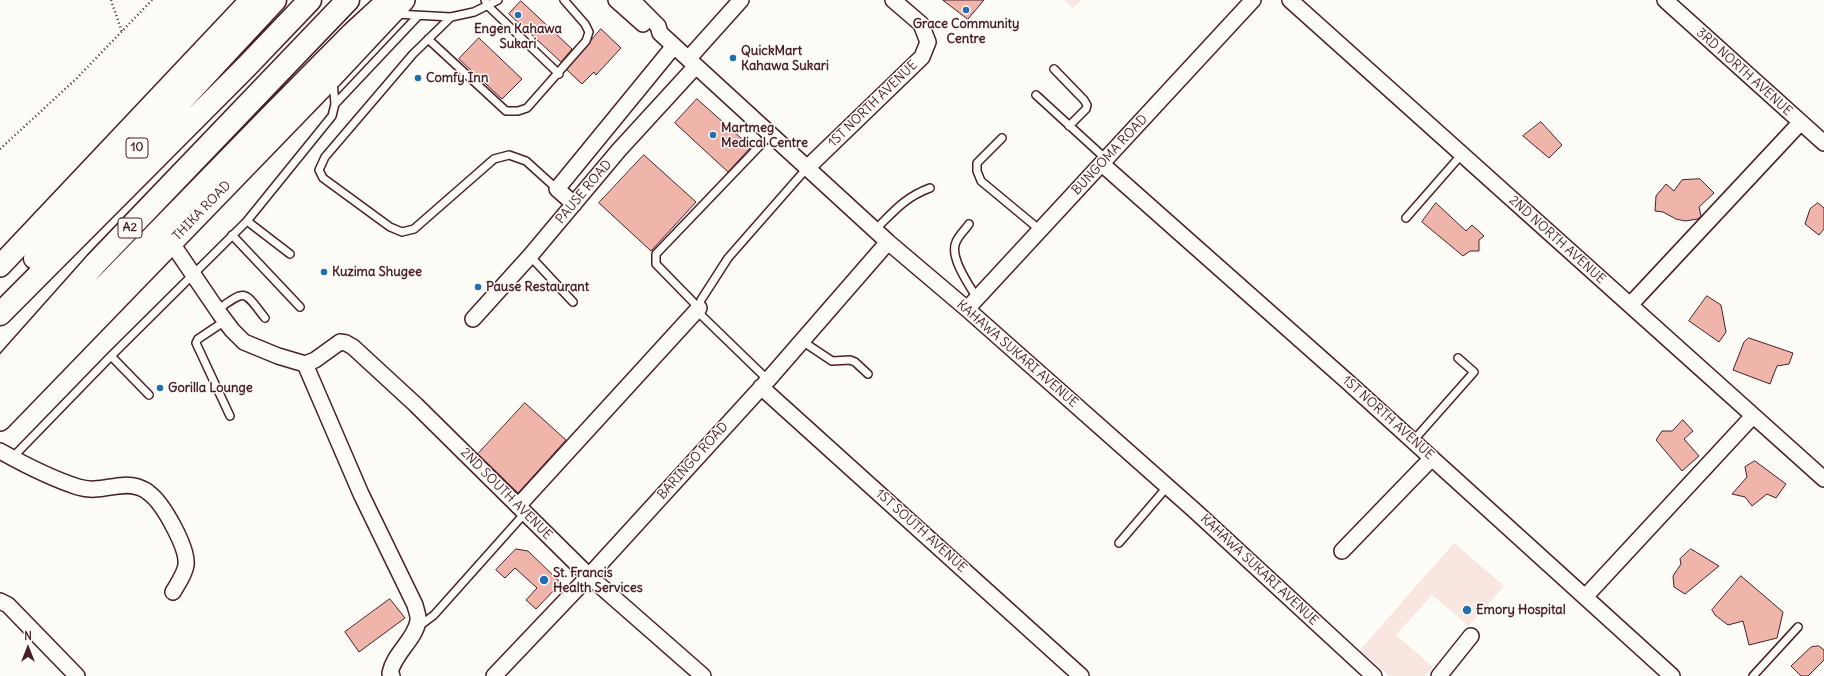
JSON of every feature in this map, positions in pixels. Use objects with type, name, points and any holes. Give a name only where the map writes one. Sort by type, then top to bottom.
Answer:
[{"type":"highway","name":"10","points":[[0,296],[275,0]]},
{"type":"highway","name":"A2","points":[[0,314],[246,67],[310,0]]},
{"type":"highway","name":"A2","points":[[0,371],[96,263],[348,0]]},
{"type":"highway","points":[[0,394],[275,111],[357,29],[395,5]]},
{"type":"main road","points":[[0,266],[88,175],[217,34],[251,0]]},
{"type":"main road","name":"THIKA ROAD","points":[[0,420],[332,77],[395,5]]},
{"type":"street","name":"KAHAWA SUKARI AVENUE","points":[[616,0],[654,33],[660,33]]},
{"type":"street","name":"KAHAWA SUKARI AVENUE","points":[[632,0],[658,26],[660,33],[888,242],[972,304],[1167,487],[1374,676]]},
{"type":"street","name":"PAUSE ROAD","points":[[473,319],[530,256],[574,204],[693,62],[741,0]]},
{"type":"street","name":"1ST NORTH AVENUE","points":[[807,168],[922,57],[928,42],[921,24],[893,0]]},
{"type":"street","name":"BUNGOMA ROAD","points":[[972,304],[1253,0]]},
{"type":"street","name":"2ND NORTH AVENUE","points":[[1290,0],[1630,305],[1752,417],[1824,479]]},
{"type":"street","name":"3RD NORTH AVENUE","points":[[1665,0],[1824,143]]},
{"type":"street","points":[[574,204],[557,189],[674,46]]},
{"type":"street","points":[[1630,305],[1800,122]]},
{"type":"street","name":"1ST NORTH AVENUE","points":[[1104,162],[1672,676]]},
{"type":"street","points":[[171,242],[221,316],[244,342],[278,356],[305,364],[361,494],[415,606],[418,619],[416,629],[392,663],[390,673],[392,676]]},
{"type":"street","name":"BARINGO ROAD","points":[[494,676],[589,576],[765,383],[888,242]]},
{"type":"street","points":[[522,510],[699,308]]},
{"type":"street","name":"2ND SOUTH AVENUE","points":[[305,364],[315,360],[340,342],[346,343],[353,347],[416,405],[589,576],[703,676]]},
{"type":"street","name":"1ST SOUTH AVENUE","points":[[765,383],[1081,676]]},
{"type":"street","points":[[1585,597],[1752,417]]},
{"type":"street","points":[[5,457],[77,487],[92,490],[124,485],[149,492],[157,501],[171,523],[184,552],[186,566],[173,592]]},
{"type":"street","points":[[1342,551],[1432,458]]},
{"type":"street","points":[[0,601],[8,606],[77,676]]},
{"type":"street","points":[[1439,676],[1471,636]]},
{"type":"lane","points":[[395,5],[418,16],[451,17],[474,12],[486,3],[498,0]]},
{"type":"lane","points":[[428,39],[506,111],[518,111],[528,108],[586,41],[588,32],[585,24],[566,2],[575,0]]},
{"type":"lane","points":[[486,3],[559,74]]},
{"type":"lane","points":[[335,104],[418,16]]},
{"type":"lane","points":[[451,17],[414,54],[325,157],[319,170],[323,178],[390,227],[402,232],[414,229],[494,159],[509,155],[526,161],[557,189]]},
{"type":"lane","points":[[1054,69],[1084,100],[1086,105],[1086,110],[1070,126]]},
{"type":"lane","points":[[5,457],[111,356],[247,220],[332,116],[335,104],[332,77]]},
{"type":"lane","points":[[1036,95],[1070,126],[1104,162]]},
{"type":"lane","points":[[765,383],[702,316],[699,308],[656,264],[656,254],[770,134]]},
{"type":"lane","points":[[1002,138],[978,163],[977,171],[981,181],[1040,230]]},
{"type":"lane","points":[[1406,218],[1462,154]]},
{"type":"lane","points":[[699,308],[701,300],[728,258],[807,168]]},
{"type":"lane","points":[[875,230],[905,200],[916,193],[930,188]]},
{"type":"lane","points":[[247,220],[290,254]]},
{"type":"lane","points":[[969,224],[956,241],[954,248],[972,304]]},
{"type":"lane","points":[[232,235],[300,306]]},
{"type":"lane","points":[[530,256],[573,302]]},
{"type":"lane","points":[[230,416],[196,343],[198,339],[221,316],[232,299],[243,295],[248,296],[265,318]]},
{"type":"lane","points":[[802,341],[832,361],[850,360],[855,362],[868,374]]},
{"type":"lane","points":[[111,356],[149,395]]},
{"type":"lane","points":[[1413,441],[1474,372],[1458,358]]},
{"type":"lane","points":[[1119,543],[1167,487]]},
{"type":"lane","points":[[416,629],[434,615],[522,510]]},
{"type":"lane","points":[[1753,676],[1798,627]]},
{"type":"path","points":[[111,0],[122,33]]},
{"type":"path","points":[[0,149],[76,79],[122,33],[152,0]]},
{"type":"shaded area","points":[[1064,0],[1081,0],[1073,8]]},
{"type":"shaded area","name":"Emory Hospital","points":[[1454,543],[1504,586],[1469,626],[1432,595],[1396,635],[1433,667],[1425,676],[1389,676],[1360,650]]},
{"type":"building","name":"Grace Community Centre","points":[[943,0],[984,0],[968,19]]},
{"type":"building","points":[[521,1],[572,49],[561,62],[509,14]]},
{"type":"building","points":[[601,29],[621,48],[596,75],[594,72],[582,84],[567,70]]},
{"type":"building","points":[[479,38],[522,79],[502,99],[459,59]]},
{"type":"building","name":"Martmeg Medical Centre","points":[[697,99],[751,147],[728,172],[675,123]]},
{"type":"building","points":[[1541,122],[1562,145],[1549,158],[1523,136]]},
{"type":"building","points":[[644,155],[696,202],[651,251],[599,203]]},
{"type":"building","points":[[1700,179],[1714,193],[1699,207],[1701,216],[1698,219],[1685,221],[1676,219],[1663,212],[1655,211],[1656,196],[1666,184],[1674,191],[1682,180]]},
{"type":"building","points":[[1436,203],[1466,231],[1472,225],[1484,236],[1479,240],[1479,251],[1470,251],[1463,256],[1422,222]]},
{"type":"building","points":[[1818,203],[1824,208],[1824,229],[1819,235],[1805,224],[1810,209]]},
{"type":"building","points":[[1707,296],[1721,305],[1726,332],[1719,342],[1689,321]]},
{"type":"building","points":[[1749,338],[1793,353],[1789,364],[1777,366],[1770,384],[1733,370],[1744,342]]},
{"type":"building","points":[[525,403],[566,440],[518,493],[478,454]]},
{"type":"building","points":[[1683,420],[1693,431],[1684,439],[1699,456],[1682,471],[1656,440],[1662,431],[1672,431]]},
{"type":"building","points":[[1755,461],[1786,484],[1776,498],[1767,494],[1752,506],[1745,497],[1732,494],[1747,477],[1745,467]]},
{"type":"building","name":"St. Francis Health Services","points":[[516,549],[528,551],[561,583],[536,609],[526,600],[537,588],[515,568],[505,578],[496,570]]},
{"type":"building","points":[[1691,549],[1719,566],[1685,594],[1674,587],[1673,576],[1681,564],[1680,559]]},
{"type":"building","points":[[1741,576],[1783,612],[1777,638],[1749,645],[1743,621],[1728,625],[1715,615],[1712,610]]},
{"type":"building","points":[[390,599],[405,618],[359,652],[345,632]]},
{"type":"building","points":[[1819,646],[1824,650],[1824,660],[1808,676],[1801,676],[1791,666],[1811,647]]},
{"type":"place","name":"Grace Community Centre","points":[[966,10]]},
{"type":"place","name":"Engen Kahawa Sukari","points":[[518,15]]},
{"type":"place","name":"QuickMart Kahawa Sukari","points":[[733,58]]},
{"type":"place","name":"Comfy Inn","points":[[418,78]]},
{"type":"place","name":"Martmeg Medical Centre","points":[[713,135]]},
{"type":"place","name":"Kuzima Shugee","points":[[324,272]]},
{"type":"place","name":"Pause Restaurant","points":[[478,287]]},
{"type":"place","name":"Gorilla Lounge","points":[[160,388]]},
{"type":"place","name":"St. Francis Health Services","points":[[544,580]]},
{"type":"place","name":"Emory Hospital","points":[[1467,610]]}]
